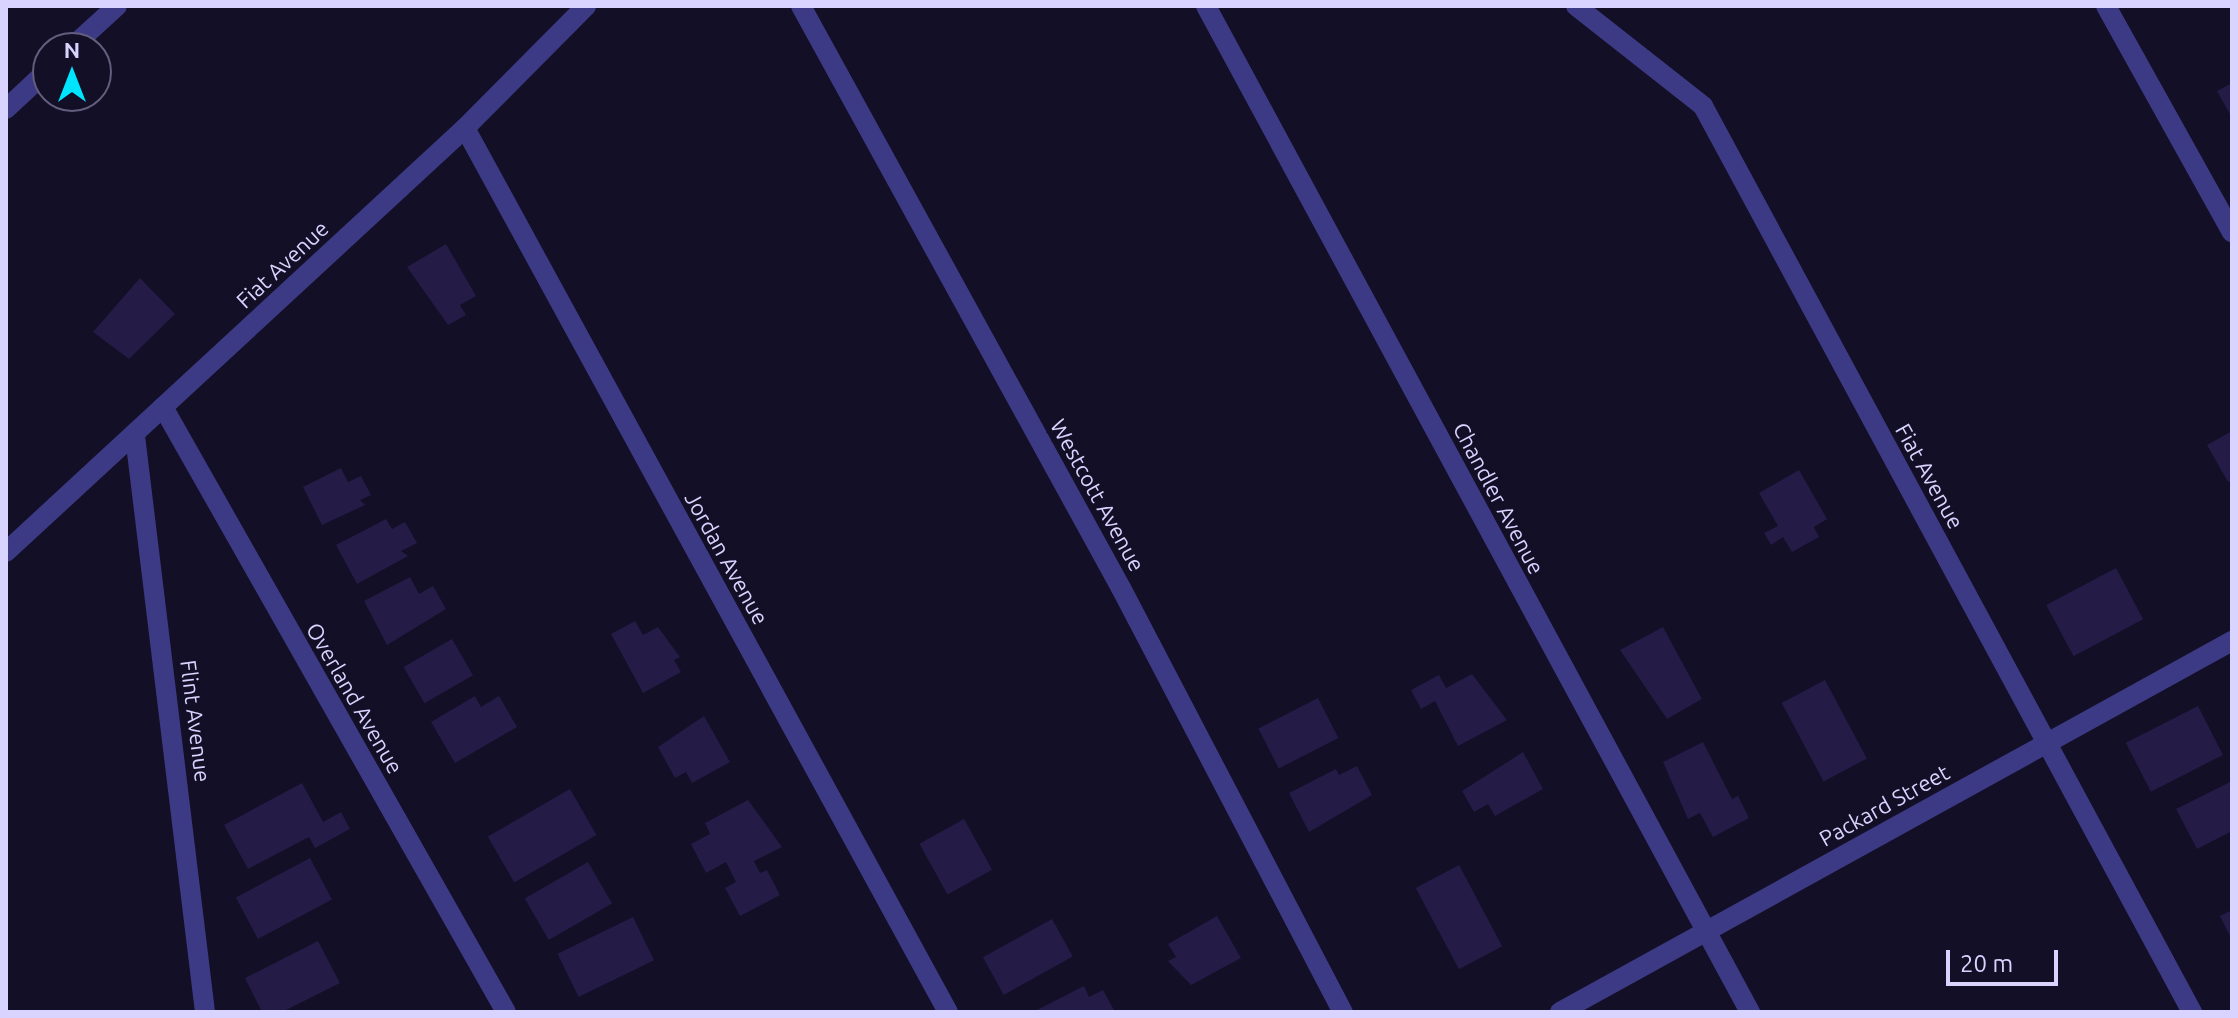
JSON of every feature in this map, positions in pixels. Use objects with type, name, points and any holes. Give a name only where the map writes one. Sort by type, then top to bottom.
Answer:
[{"type":"street","points":[[89,32],[117,6]]},
{"type":"street","name":"Fiat Avenue","points":[[6,552],[465,128],[586,6]]},
{"type":"street","name":"Westcott Avenue","points":[[801,6],[1121,588],[1343,1012]]},
{"type":"street","name":"Chandler Avenue","points":[[1206,6],[1750,1012]]},
{"type":"street","name":"Fiat Avenue","points":[[1576,6],[1703,106],[2192,1012]]},
{"type":"street","points":[[2106,6],[2232,232]]},
{"type":"street","points":[[6,109],[32,85]]},
{"type":"street","name":"Jordan Avenue","points":[[465,128],[948,1012]]},
{"type":"street","name":"Overland Avenue","points":[[163,407],[506,1012]]},
{"type":"street","name":"Flint Avenue","points":[[135,436],[205,1012]]},
{"type":"street","name":"Packard Street","points":[[1560,1012],[2232,641]]},
{"type":"building","points":[[2232,83],[2232,118],[2217,91]]},
{"type":"building","points":[[446,244],[476,296],[460,305],[466,315],[448,325],[407,267]]},
{"type":"building","points":[[140,278],[175,314],[129,359],[93,332]]},
{"type":"building","points":[[2232,431],[2232,480],[2228,482],[2207,445]]},
{"type":"building","points":[[341,468],[348,482],[361,476],[371,495],[360,500],[365,505],[322,525],[303,487]]},
{"type":"building","points":[[1799,470],[1827,519],[1814,527],[1819,537],[1792,552],[1783,537],[1771,545],[1764,533],[1778,526],[1759,493]]},
{"type":"building","points":[[386,519],[392,529],[405,522],[417,543],[401,551],[408,556],[357,584],[336,545]]},
{"type":"building","points":[[2116,568],[2143,619],[2073,656],[2046,605]]},
{"type":"building","points":[[410,577],[419,594],[433,586],[446,609],[387,645],[364,601]]},
{"type":"building","points":[[635,621],[643,635],[658,627],[680,657],[674,660],[681,672],[643,693],[611,634]]},
{"type":"building","points":[[1663,627],[1702,699],[1667,719],[1620,650]]},
{"type":"building","points":[[452,639],[473,675],[425,703],[404,667]]},
{"type":"building","points":[[1472,674],[1507,720],[1458,746],[1435,701],[1421,709],[1411,690],[1439,675],[1446,688]]},
{"type":"building","points":[[1825,680],[1867,759],[1824,782],[1782,703]]},
{"type":"building","points":[[475,696],[481,707],[499,696],[517,727],[455,763],[431,722]]},
{"type":"building","points":[[1318,698],[1338,738],[1279,769],[1258,728]]},
{"type":"building","points":[[2198,706],[2223,755],[2151,792],[2126,743]]},
{"type":"building","points":[[704,716],[730,762],[692,783],[686,772],[675,778],[658,747]]},
{"type":"building","points":[[1703,742],[1732,799],[1738,796],[1749,818],[1713,837],[1700,813],[1688,819],[1663,762]]},
{"type":"building","points":[[1523,752],[1543,789],[1495,816],[1488,804],[1474,812],[1462,791]]},
{"type":"building","points":[[1357,766],[1372,795],[1309,832],[1289,793],[1336,769],[1339,775]]},
{"type":"building","points":[[2232,781],[2232,831],[2197,849],[2176,809]]},
{"type":"building","points":[[302,783],[323,822],[341,812],[350,829],[315,848],[309,837],[248,869],[224,825]]},
{"type":"building","points":[[570,789],[596,835],[514,882],[488,836]]},
{"type":"building","points":[[748,800],[782,847],[754,861],[760,873],[767,870],[780,895],[740,916],[725,888],[736,882],[726,862],[706,873],[691,844],[710,834],[705,823]]},
{"type":"building","points":[[964,819],[992,870],[948,894],[919,844]]},
{"type":"building","points":[[310,858],[332,899],[258,939],[236,897]]},
{"type":"building","points":[[588,862],[612,904],[549,940],[525,898]]},
{"type":"building","points":[[1459,865],[1502,946],[1459,969],[1416,888]]},
{"type":"building","points":[[2232,910],[2232,940],[2220,916]]},
{"type":"building","points":[[1217,916],[1241,958],[1191,985],[1168,961],[1176,957],[1168,944]]},
{"type":"building","points":[[633,917],[654,960],[579,997],[558,954]]},
{"type":"building","points":[[1052,919],[1073,957],[1004,995],[983,957]]},
{"type":"building","points":[[318,941],[340,983],[282,1012],[262,1012],[245,978]]},
{"type":"building","points":[[1084,986],[1089,997],[1103,990],[1114,1010],[1033,1012]]}]
